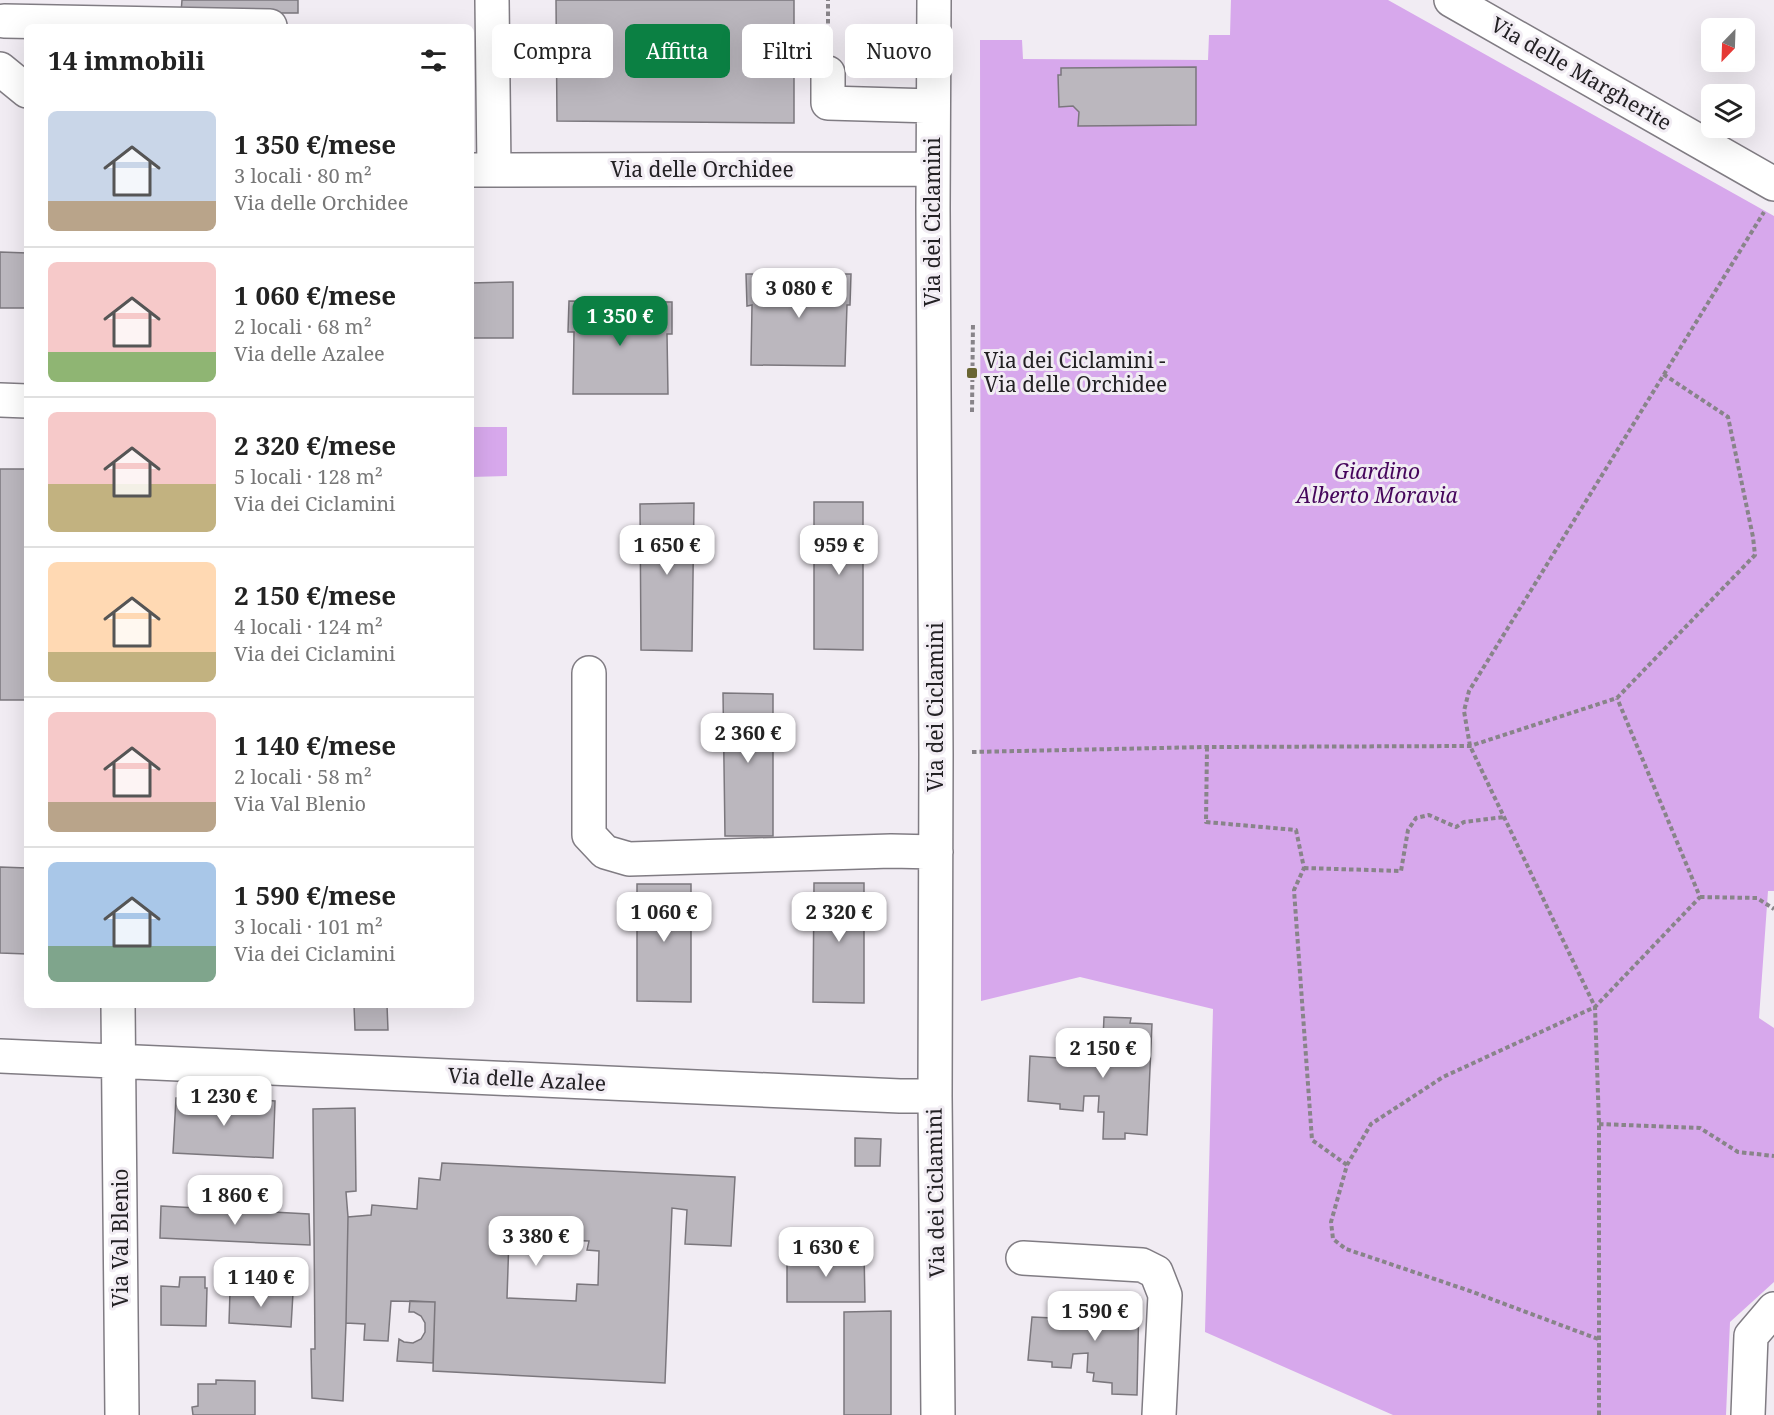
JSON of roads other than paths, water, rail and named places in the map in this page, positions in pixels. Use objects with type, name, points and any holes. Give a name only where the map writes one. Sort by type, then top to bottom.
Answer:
[{"type":"street","points":[[483,170],[492,0]]},
{"type":"street","name":"Via dei Ciclamini","points":[[934,0],[935,1096],[938,1415]]},
{"type":"street","name":"Via delle Margherite","points":[[1451,0],[1770,195]]},
{"type":"street","points":[[3,19],[194,24]]},
{"type":"street","points":[[0,69],[24,89]]},
{"type":"street","points":[[828,78],[828,103],[933,106]]},
{"type":"street","name":"Via delle Orchidee","points":[[483,170],[933,169]]},
{"type":"street","points":[[0,400],[24,400]]},
{"type":"street","points":[[589,673],[589,835],[605,852],[629,859],[891,850],[936,852]]},
{"type":"street","points":[[118,1008],[118,1062]]},
{"type":"street","name":"Via delle Azalee","points":[[0,1056],[888,1096],[935,1096]]},
{"type":"street","name":"Via Val Blenio","points":[[118,1062],[122,1415]]},
{"type":"street","points":[[1023,1258],[1142,1265],[1156,1272],[1165,1295],[1159,1415]]},
{"type":"street","points":[[1748,1415],[1751,1336],[1774,1309]]},
{"type":"place","name":"Via dei Ciclamini - Via delle Orchidee","points":[[972,373]]},
{"type":"park label","name":"Giardino Alberto Moravia","points":[[1377,484]]}]
